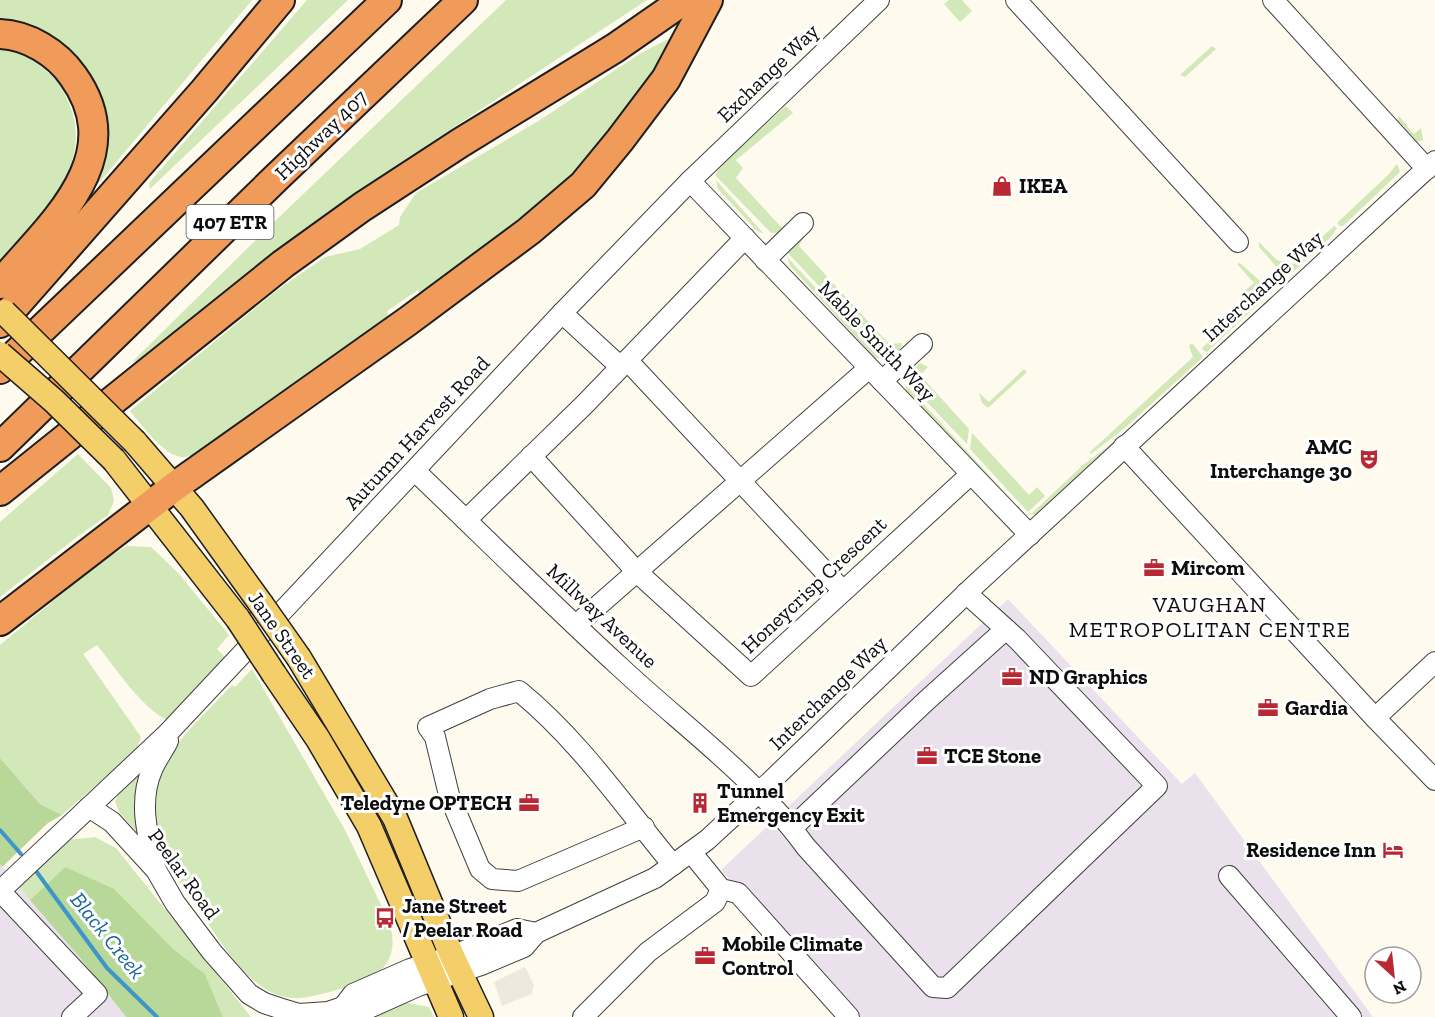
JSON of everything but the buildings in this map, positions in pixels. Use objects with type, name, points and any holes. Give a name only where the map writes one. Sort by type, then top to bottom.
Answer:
[{"type":"highway","points":[[1,307],[204,91],[280,0]]},
{"type":"highway","name":"407 ETR","points":[[0,369],[387,0]]},
{"type":"highway","name":"Highway 407","points":[[0,447],[463,0]]},
{"type":"highway","points":[[0,491],[282,264],[372,200],[615,48],[684,0]]},
{"type":"highway","points":[[0,621],[174,487],[408,321],[529,231],[583,185],[666,79],[708,0]]},
{"type":"highway","points":[[0,34],[17,36],[44,49],[68,68],[85,96],[93,129],[89,166],[78,189],[1,307]]},
{"type":"main road","name":"Jane Street","points":[[1,307],[135,442],[192,508],[299,658],[395,818],[456,964],[481,1017]]},
{"type":"main road","name":"Jane Street","points":[[0,354],[54,401],[114,460],[238,619],[318,739],[369,826],[452,1017]]},
{"type":"street","name":"Exchange Way","points":[[690,181],[879,0]]},
{"type":"street","points":[[1016,0],[1239,242]]},
{"type":"street","points":[[1273,0],[1431,165]]},
{"type":"street","name":"Interchange Way","points":[[456,964],[517,929],[536,933],[655,878],[707,840],[966,593],[1431,165]]},
{"type":"street","name":"Mable Smith Way","points":[[690,181],[1030,535]]},
{"type":"street","name":"Autumn Harvest Road","points":[[181,719],[562,313],[690,181]]},
{"type":"street","points":[[765,260],[803,224]]},
{"type":"street","points":[[466,520],[531,456],[620,360],[745,238]]},
{"type":"street","points":[[562,313],[620,360],[741,481],[843,591]]},
{"type":"street","points":[[576,625],[741,481],[876,374],[922,345]]},
{"type":"street","points":[[1124,446],[1435,780]]},
{"type":"street","points":[[531,456],[637,572]]},
{"type":"street","name":"Millway Avenue","points":[[416,471],[619,667],[759,792],[792,828],[806,848],[933,987],[947,988],[1157,786],[1006,629]]},
{"type":"street","name":"Honeycrisp Crescent","points":[[637,572],[750,676],[971,474]]},
{"type":"street","points":[[792,828],[1006,629],[966,593]]},
{"type":"street","points":[[1375,718],[1435,662]]},
{"type":"street","points":[[644,827],[518,881],[492,879],[480,869],[449,795],[435,737],[428,727],[490,699],[519,691],[546,713],[614,789],[644,827],[673,865]]},
{"type":"street","points":[[72,1017],[97,994],[0,891],[181,719]]},
{"type":"street","points":[[156,870],[144,815],[146,794],[151,771],[181,719]]},
{"type":"street","name":"Peelar Road","points":[[89,807],[112,822],[156,870],[175,903],[219,960],[249,994],[278,1013],[328,1012],[343,1007],[353,994],[410,969],[431,972],[456,964]]},
{"type":"street","points":[[691,852],[722,888],[738,893],[849,1017]]},
{"type":"street","points":[[1229,876],[1350,1017]]},
{"type":"street","points":[[583,1017],[648,952],[715,902],[722,888]]},
{"type":"shaded area","points":[[1008,599],[1182,784],[1195,773],[1373,1017],[853,1017],[721,870]]},
{"type":"shaded area","points":[[0,864],[81,959],[126,1017],[0,1017]]},
{"type":"shaded area","points":[[525,967],[534,985],[532,994],[502,1006],[494,982]]},
{"type":"green space","points":[[0,0],[252,0],[82,203],[100,113],[0,22]]},
{"type":"green space","points":[[307,0],[348,0],[150,189],[149,183]]},
{"type":"green space","points":[[506,0],[647,0],[354,193],[248,272],[136,362],[133,361],[273,223]]},
{"type":"green space","points":[[949,0],[962,0],[972,11],[960,22],[944,4]]},
{"type":"green space","points":[[680,33],[654,78],[578,169],[453,275],[422,297],[418,290],[387,311],[390,321],[198,453],[184,457],[169,452],[154,440],[130,411],[276,291],[325,257],[360,249],[399,225],[400,217],[416,193],[540,120],[641,53]]},
{"type":"green space","points":[[1212,46],[1216,49],[1185,77],[1180,75]]},
{"type":"green space","points":[[0,48],[15,50],[28,56],[54,78],[70,106],[76,128],[75,150],[68,172],[57,193],[44,213],[0,266]]},
{"type":"green space","points":[[786,106],[793,113],[736,160],[743,168],[736,178],[782,228],[779,233],[771,233],[715,175],[726,158]]},
{"type":"green space","points":[[1399,116],[1414,134],[1421,128],[1423,140],[1417,142],[1397,120]]},
{"type":"green space","points":[[1396,165],[1400,172],[1343,226],[1340,226],[1337,223]]},
{"type":"green space","points":[[716,180],[764,234],[756,230],[718,189]]},
{"type":"green space","points":[[1334,226],[1337,228],[1331,237],[1291,274],[1283,274],[1259,247],[1259,242],[1277,260],[1293,264]]},
{"type":"green space","points":[[798,235],[805,235],[799,246],[889,344],[902,343],[899,354],[888,359],[787,252]]},
{"type":"green space","points":[[787,257],[882,359],[875,358],[790,266]]},
{"type":"green space","points":[[1240,263],[1262,283],[1266,294],[1263,300],[1207,352],[1204,351],[1202,348],[1252,302],[1243,292],[1254,283],[1237,264]]},
{"type":"green space","points":[[1192,343],[1203,357],[1126,427],[1091,454],[1090,452],[1193,357],[1189,346]]},
{"type":"green space","points":[[920,363],[928,367],[920,375],[969,429],[967,444],[904,378]]},
{"type":"green space","points":[[1024,369],[1027,372],[988,408],[982,403],[979,393],[989,402]]},
{"type":"green space","points":[[906,385],[1022,511],[1020,513],[906,393]]},
{"type":"green space","points":[[972,433],[1029,495],[1037,487],[1045,496],[1028,512],[970,449]]},
{"type":"green space","points":[[1123,435],[1049,505],[1037,514],[1030,515],[1083,465]]},
{"type":"green space","points":[[78,454],[111,488],[114,501],[108,515],[0,597],[0,522]]},
{"type":"green space","points":[[127,546],[151,547],[179,574],[229,635],[217,649],[226,658],[170,721],[160,716],[140,699],[97,645],[83,654],[141,737],[137,749],[62,815],[40,804],[0,758],[0,645],[103,560]]},
{"type":"green space","points":[[252,669],[345,830],[382,907],[378,909],[386,927],[390,927],[392,932],[391,955],[382,969],[353,984],[301,998],[285,997],[271,992],[260,986],[240,967],[164,858],[150,819],[151,796],[166,760],[205,713],[232,685],[235,687]]},
{"type":"green space","points":[[0,758],[40,804],[62,815],[48,823],[2,867],[0,864]]},
{"type":"green space","points":[[145,769],[138,833],[119,812],[115,801],[121,790]]},
{"type":"green space","points":[[95,837],[116,848],[251,1017],[223,1017],[205,974],[65,867],[30,900],[17,884],[67,840]]},
{"type":"green space","points":[[65,867],[114,889],[173,949],[205,974],[223,1017],[126,1017],[81,959],[30,900]]},
{"type":"green space","points":[[407,998],[408,1003],[429,1007],[434,1017],[363,1017]]},
{"type":"waterway","name":"Black Creek","points":[[0,830],[21,854]]},
{"type":"waterway","name":"Black Creek","points":[[36,871],[107,968],[157,1017]]},
{"type":"place","name":"IKEA","points":[[1002,186]]},
{"type":"place","name":"AMC Interchange 30","points":[[1369,459]]},
{"type":"place","name":"Mircom","points":[[1154,568]]},
{"type":"place","name":"ND Graphics","points":[[1012,677]]},
{"type":"place","name":"Gardia","points":[[1268,708]]},
{"type":"place","name":"TCE Stone","points":[[927,756]]},
{"type":"place","name":"Teledyne OPTECH","points":[[529,803]]},
{"type":"place","name":"Tunnel Emergency Exit","points":[[700,803]]},
{"type":"place","name":"Residence Inn","points":[[1393,850]]},
{"type":"place","name":"Jane Street / Peelar Road","points":[[385,918]]},
{"type":"place","name":"Mobile Climate Control","points":[[705,956]]},
{"type":"district","name":"VAUGHAN METROPOLITAN CENTRE","points":[[1210,616]]}]
